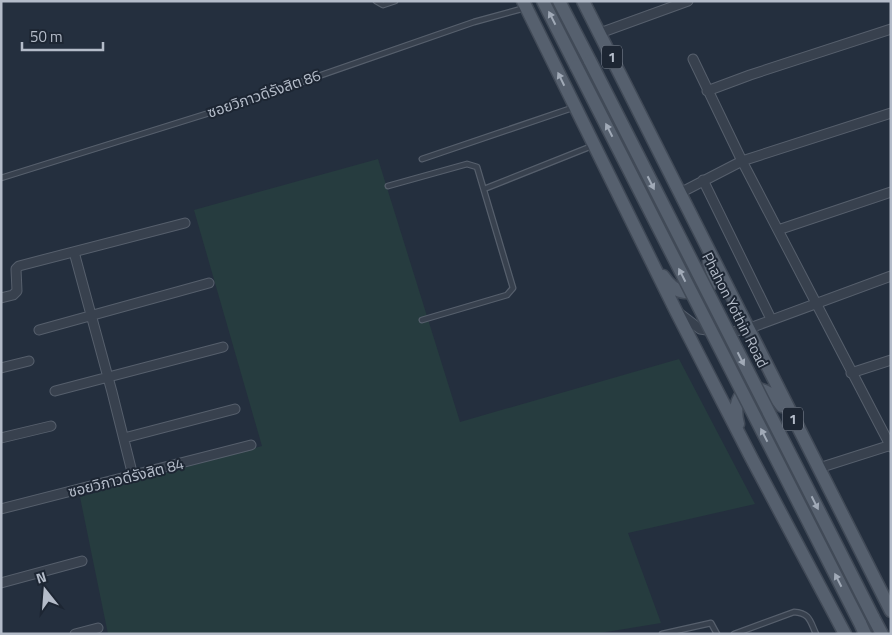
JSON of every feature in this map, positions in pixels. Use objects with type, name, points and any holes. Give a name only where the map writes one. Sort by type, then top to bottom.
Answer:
[{"type":"main road","name":"Phahon Yothin Road","points":[[543,1],[862,629]]},
{"type":"main road","name":"Phahon Yothin Road","points":[[559,1],[882,634]]},
{"type":"main road","name":"Phahon Yothin Road","points":[[584,1],[891,611]]},
{"type":"main road","points":[[525,4],[676,311],[845,634]]},
{"type":"main road","points":[[645,248],[670,286],[684,293],[699,291],[711,284],[713,275],[697,226]]},
{"type":"main road","points":[[752,459],[735,412],[739,396],[746,391],[760,389],[772,395],[778,400],[800,433]]},
{"type":"street","points":[[600,33],[688,1]]},
{"type":"street","points":[[708,91],[750,75],[891,29]]},
{"type":"street","points":[[693,59],[814,303],[890,446],[819,468]]},
{"type":"street","points":[[680,193],[742,161],[891,113]]},
{"type":"street","points":[[703,180],[771,319]]},
{"type":"street","points":[[778,230],[891,192]]},
{"type":"street","points":[[1,298],[13,295],[17,291],[15,274],[16,269],[20,266],[185,223]]},
{"type":"street","points":[[74,252],[133,476]]},
{"type":"street","points":[[676,311],[700,329],[727,333],[749,328],[891,276]]},
{"type":"street","points":[[39,330],[209,283]]},
{"type":"street","points":[[55,391],[223,347]]},
{"type":"street","points":[[851,373],[891,360]]},
{"type":"street","points":[[1,368],[29,361]]},
{"type":"street","points":[[124,438],[235,409]]},
{"type":"street","points":[[1,438],[51,426]]},
{"type":"street","name":"ซอยวิภาวดีรังสิต 84","points":[[1,510],[251,446]]},
{"type":"street","points":[[1,583],[82,561]]},
{"type":"street","points":[[75,634],[98,628]]},
{"type":"lane","points":[[376,1],[383,5],[395,1]]},
{"type":"lane","name":"ซอยวิภาวดีรังสิต 86","points":[[1,178],[238,104],[525,4]]},
{"type":"lane","points":[[422,159],[575,107]]},
{"type":"lane","points":[[484,189],[594,146]]},
{"type":"lane","points":[[388,186],[471,164],[477,167],[513,288],[507,295],[422,320]]},
{"type":"lane","points":[[734,634],[794,612],[803,613],[808,616],[816,634]]},
{"type":"lane","points":[[662,634],[711,623],[717,634]]},
{"type":"green space","points":[[378,159],[460,422],[679,359],[755,504],[628,533],[661,623],[594,634],[108,634],[80,497],[262,446],[194,210]]}]
